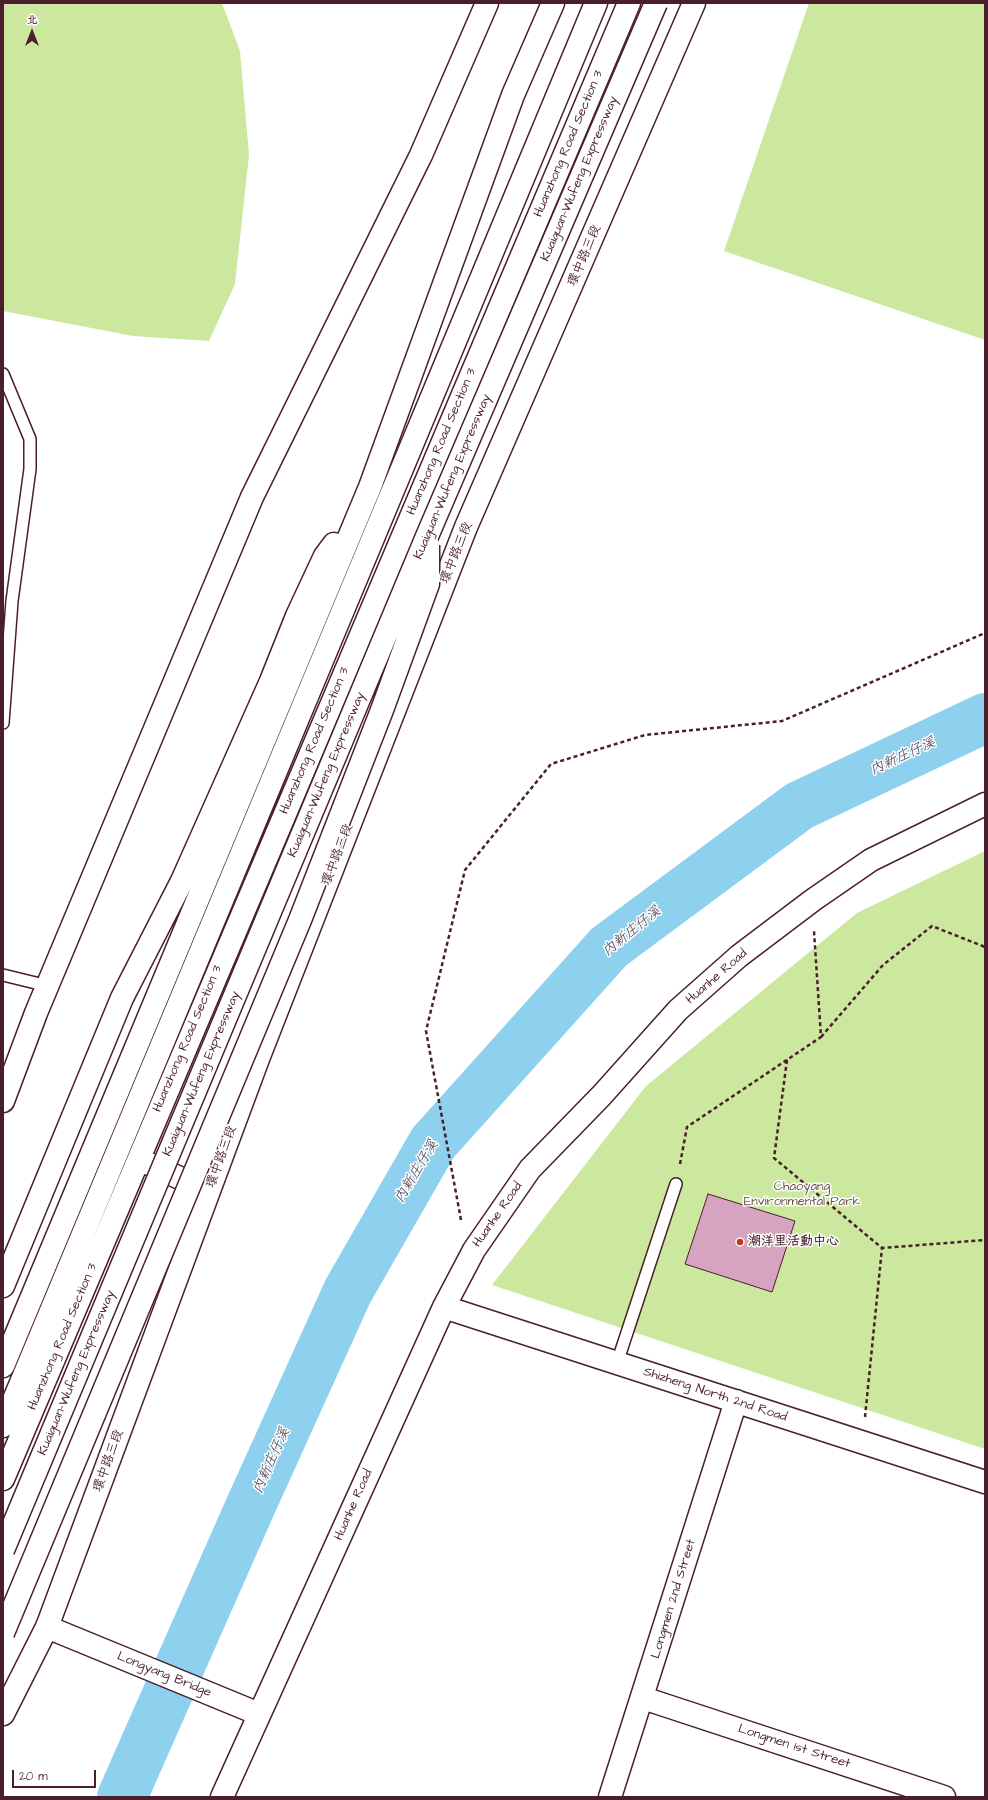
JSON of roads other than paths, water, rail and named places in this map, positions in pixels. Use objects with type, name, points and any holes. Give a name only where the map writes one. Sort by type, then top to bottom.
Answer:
[{"type":"main road","points":[[3,1101],[48,986],[252,497],[421,155],[487,3]]},
{"type":"main road","points":[[3,1366],[370,487],[513,95],[553,3]]},
{"type":"main road","name":"Huanzhong Road Section 3","points":[[3,1426],[596,3]]},
{"type":"main road","name":"Huanzhong Road Section 3","points":[[3,1479],[628,3]]},
{"type":"main road","name":"Kuaiguan-Wufeng Expressway","points":[[3,1550],[428,534],[656,3]]},
{"type":"main road","name":"環中路三段","points":[[3,1714],[46,1627],[258,1059],[466,528],[694,3]]},
{"type":"main road","points":[[3,1286],[122,998],[182,881],[297,616],[326,556],[370,487]]},
{"type":"main road","points":[[3,1633],[297,927],[379,718],[428,584],[428,534]]},
{"type":"main road","name":"Huanhe Road","points":[[222,1797],[444,1307],[474,1250],[530,1169],[602,1095],[678,1010],[739,956],[813,900],[871,860],[985,804]]},
{"type":"main road","points":[[138,1159],[209,1191]]},
{"type":"main road","name":"Shizheng North 2nd Road","points":[[444,1307],[985,1482]]},
{"type":"main road","name":"Longmen 2nd Street","points":[[610,1797],[643,1698],[736,1401]]},
{"type":"main road","name":"Longyang Bridge","points":[[46,1627],[260,1714]]},
{"type":"main road","name":"Longmen 1st Street","points":[[643,1698],[944,1797]]},
{"type":"lane","points":[[3,374],[30,439],[30,470],[12,601],[3,723]]},
{"type":"lane","points":[[3,975],[48,986]]},
{"type":"lane","points":[[617,1363],[676,1184]]},
{"type":"waterway","name":"內新庄仔溪","points":[[122,1797],[251,1505],[348,1291],[433,1143],[609,947],[799,806],[985,718]]},
{"type":"place","name":"潮洋里活動中心","points":[[740,1242]]},
{"type":"park label","name":"Chaoyang Environmental Park","points":[[802,1194]]}]
